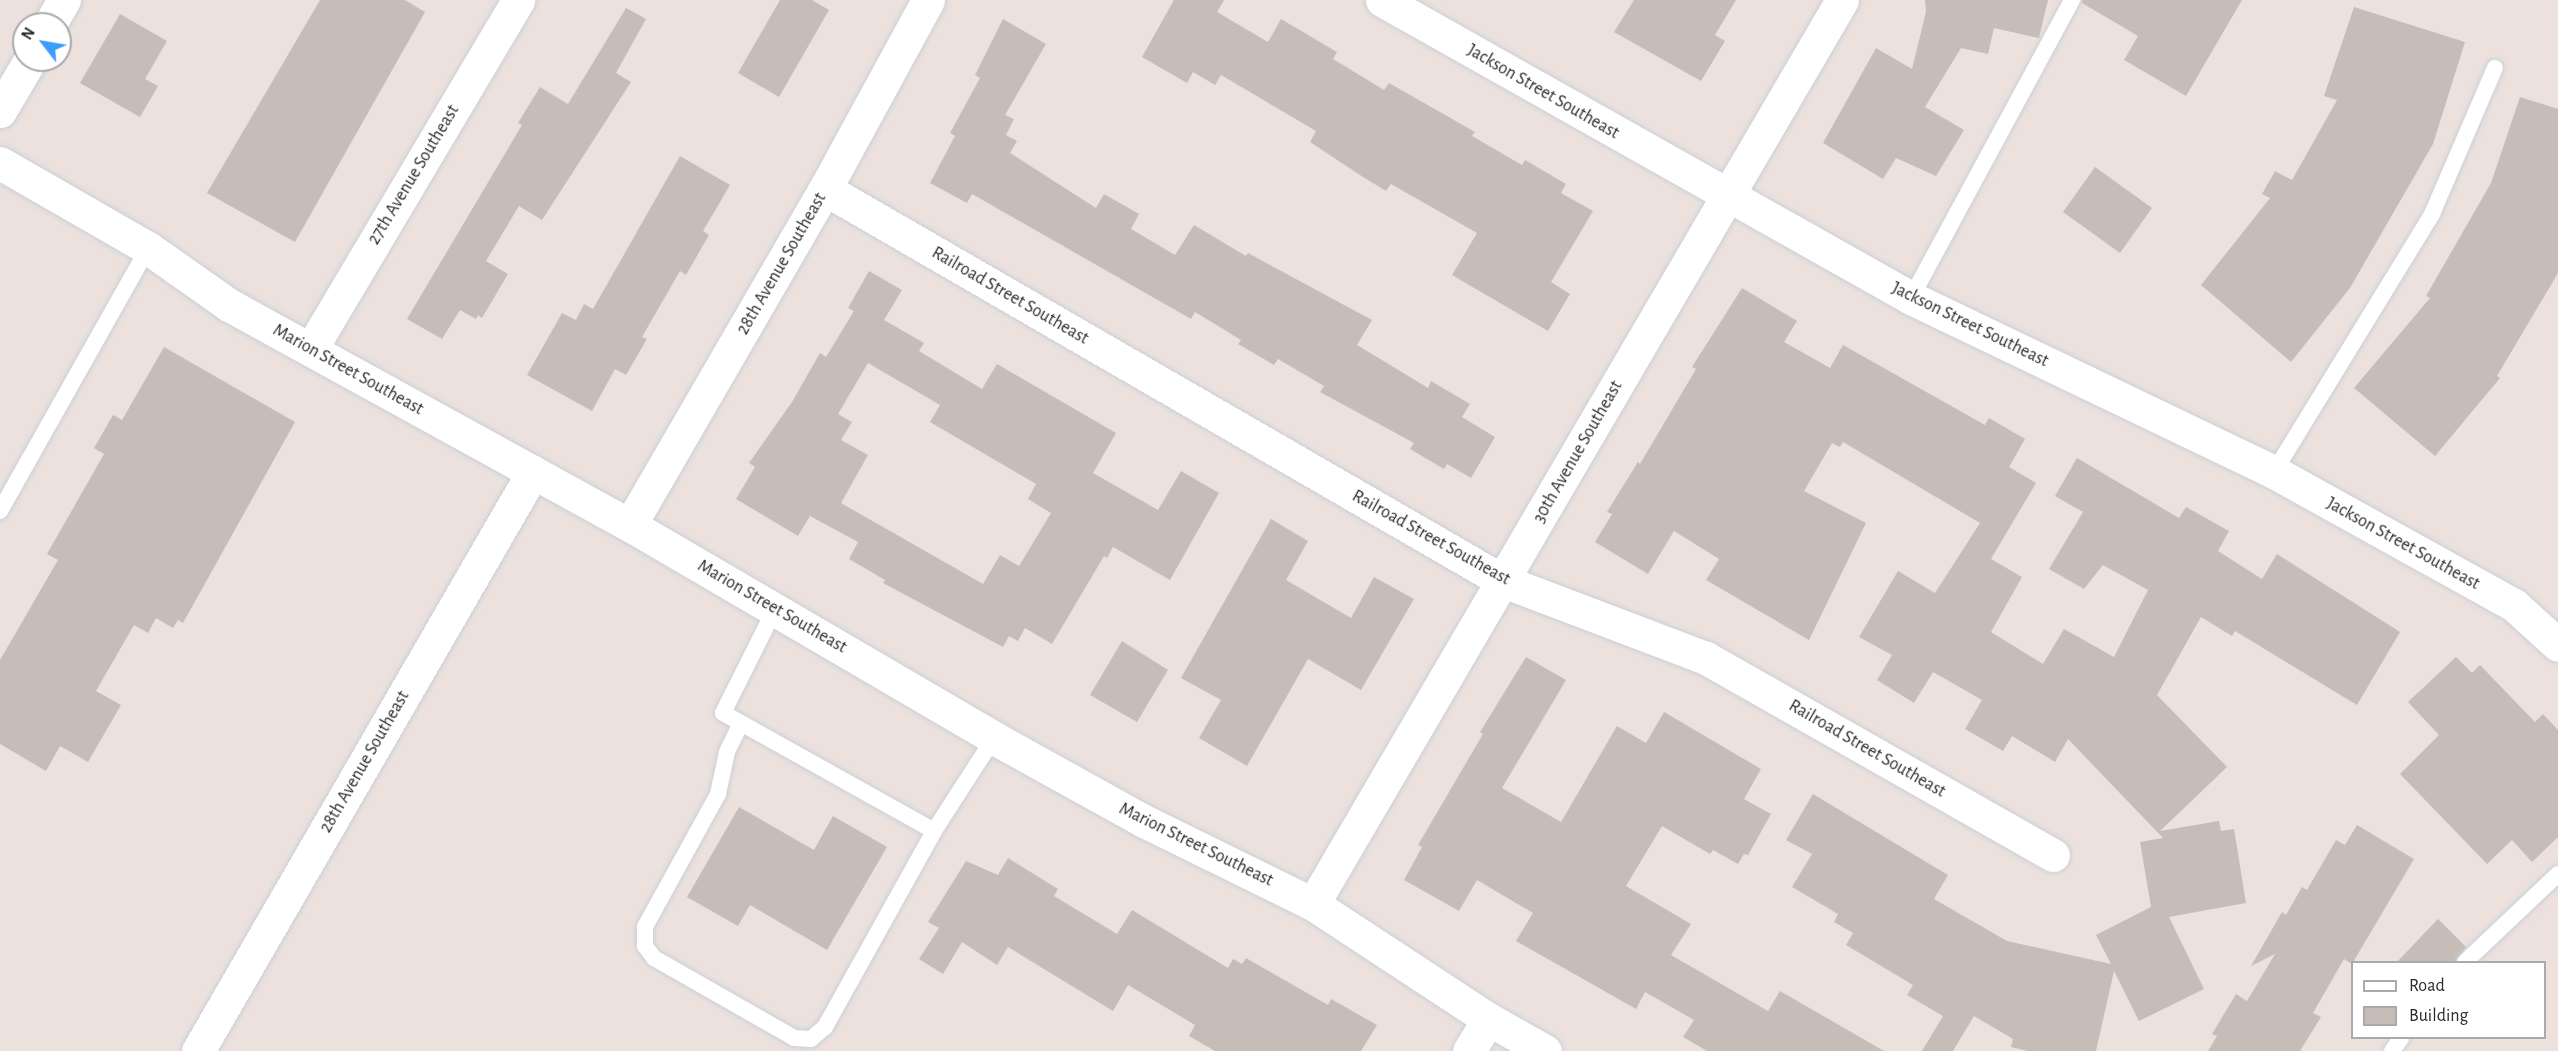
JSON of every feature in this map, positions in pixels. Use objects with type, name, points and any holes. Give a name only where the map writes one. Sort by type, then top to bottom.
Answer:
[{"type":"street","name":"27th Avenue Southeast","points":[[311,349],[518,0]]},
{"type":"street","name":"28th Avenue Southeast","points":[[630,525],[825,189],[928,0]]},
{"type":"street","name":"Jackson Street Southeast","points":[[1382,0],[1727,197],[1911,298],[2274,472],[2514,605],[2558,645]]},
{"type":"street","name":"30th Avenue Southeast","points":[[1313,904],[1842,0]]},
{"type":"street","points":[[0,111],[23,72]]},
{"type":"street","name":"Marion Street Southeast","points":[[0,163],[148,248],[229,305],[630,525],[994,738],[1144,821],[1313,904],[1488,1019],[1545,1051]]},
{"type":"street","name":"Railroad Street Southeast","points":[[825,189],[1503,581],[1706,658],[2053,855]]},
{"type":"street","name":"28th Avenue Southeast","points":[[198,1051],[533,472]]},
{"type":"street","points":[[1470,1051],[1488,1019]]},
{"type":"lane","points":[[1911,298],[2072,0]]},
{"type":"lane","points":[[2274,472],[2432,214],[2495,68]]},
{"type":"lane","points":[[0,512],[148,248]]},
{"type":"lane","points":[[775,609],[723,713],[934,831]]},
{"type":"lane","points":[[741,723],[727,752],[718,794],[645,927],[645,946],[654,958],[794,1038],[811,1039],[825,1027],[934,831],[994,738]]},
{"type":"lane","points":[[2467,961],[2558,874]]},
{"type":"building","points":[[320,0],[405,0],[425,12],[295,242],[207,193]]},
{"type":"building","points":[[780,0],[812,0],[829,10],[779,97],[738,73]]},
{"type":"building","points":[[1174,0],[1224,0],[1217,12],[1268,42],[1281,19],[1337,52],[1333,59],[1384,90],[1389,83],[1475,132],[1472,136],[1522,165],[1525,160],[1566,184],[1561,193],[1593,211],[1551,282],[1570,294],[1548,331],[1452,275],[1477,233],[1391,184],[1386,191],[1363,177],[1310,142],[1316,131],[1221,75],[1215,85],[1193,72],[1187,83],[1142,57]]},
{"type":"building","points":[[1634,0],[1736,0],[1715,35],[1725,41],[1701,81],[1614,32]]},
{"type":"building","points":[[1925,0],[2048,0],[2039,38],[1994,28],[1988,54],[1961,48],[1925,107],[1964,130],[1936,176],[1896,158],[1883,179],[1823,143],[1876,48],[1912,69],[1926,12]]},
{"type":"building","points":[[2082,0],[2242,0],[2186,96],[2124,60],[2138,36],[2082,3]]},
{"type":"building","points":[[2354,7],[2465,42],[2433,144],[2350,288],[2291,362],[2201,285],[2270,198],[2262,194],[2275,171],[2292,180],[2337,100],[2324,96]]},
{"type":"building","points":[[626,8],[646,19],[616,73],[631,82],[542,220],[519,206],[486,261],[508,274],[482,318],[478,315],[476,319],[460,310],[442,339],[407,319],[522,125],[518,123],[540,87],[568,104]]},
{"type":"building","points":[[120,14],[167,41],[145,79],[158,86],[140,117],[80,83]]},
{"type":"building","points":[[1003,19],[1046,44],[1005,115],[1014,119],[1006,135],[1017,141],[1010,153],[1096,208],[1104,194],[1139,214],[1131,229],[1175,255],[1194,225],[1246,256],[1248,253],[1372,320],[1357,345],[1428,388],[1431,381],[1470,404],[1462,417],[1495,437],[1471,478],[1447,464],[1444,469],[1410,449],[1414,443],[1320,392],[1324,386],[1278,359],[1274,365],[1238,344],[1241,340],[1195,312],[1191,319],[972,194],[967,203],[930,183],[955,136],[950,133],[980,78],[975,75]]},
{"type":"building","points":[[2520,97],[2558,109],[2558,273],[2497,376],[2500,378],[2435,456],[2354,388],[2430,298],[2426,296],[2491,183]]},
{"type":"building","points":[[680,156],[730,185],[703,231],[709,235],[686,275],[680,271],[642,337],[647,339],[626,375],[615,369],[592,411],[527,375],[562,313],[576,320],[584,304],[593,309]]},
{"type":"building","points":[[2095,167],[2152,208],[2120,253],[2063,212]]},
{"type":"building","points":[[869,271],[902,290],[884,320],[924,343],[919,351],[982,389],[997,364],[1116,433],[1093,473],[1158,510],[1181,471],[1219,493],[1170,580],[1113,547],[1107,558],[1104,556],[1052,644],[1025,628],[1018,641],[1009,636],[1003,647],[883,583],[885,580],[849,559],[858,542],[810,516],[798,536],[736,499],[755,467],[749,463],[792,402],[820,353],[826,357],[854,311],[848,308]],"holes":[[[868,363],[940,405],[930,422],[1036,484],[1028,499],[1051,513],[1019,566],[1000,555],[983,584],[841,503],[868,455],[841,440],[852,422],[838,414]]]},
{"type":"building","points":[[1742,288],[1797,321],[1784,342],[1830,368],[1843,345],[1985,425],[1989,418],[2025,439],[2009,467],[2036,483],[1991,559],[2022,577],[1991,632],[2043,664],[2064,629],[2114,657],[2148,590],[2103,565],[2084,589],[2049,569],[2083,512],[2055,496],[2077,458],[2179,518],[2186,507],[2229,531],[2218,551],[2262,579],[2277,554],[2400,632],[2357,705],[2235,631],[2232,636],[2201,617],[2157,695],[2227,767],[2160,831],[2219,821],[2221,831],[2234,829],[2246,903],[2169,917],[2204,989],[2139,1021],[2114,971],[2096,1051],[2028,1051],[2011,1047],[2013,1039],[1974,1016],[1953,1051],[1922,1051],[1943,1016],[1907,995],[1913,985],[1846,945],[1853,933],[1834,922],[1838,914],[1792,887],[1812,854],[1786,840],[1813,794],[1948,875],[1934,899],[2007,941],[2111,964],[2096,935],[2151,907],[2140,842],[2163,838],[2068,739],[2055,762],[2012,736],[2003,751],[1965,729],[1982,700],[1933,672],[1914,703],[1877,680],[1892,655],[1859,637],[1898,571],[1935,593],[1980,523],[1843,442],[1840,447],[1832,443],[1804,491],[1866,523],[1809,640],[1706,580],[1719,559],[1674,531],[1648,574],[1595,542],[1612,514],[1607,512],[1638,462],[1640,464],[1696,369],[1692,367]]},
{"type":"building","points":[[164,347],[295,422],[183,623],[178,620],[173,628],[156,618],[148,633],[134,625],[96,691],[121,705],[88,762],[60,746],[46,771],[0,744],[0,660],[58,560],[47,554],[104,454],[94,448],[113,415],[122,420]]},
{"type":"building","points":[[1271,519],[1308,541],[1286,580],[1351,618],[1374,577],[1414,599],[1361,690],[1308,659],[1247,766],[1199,738],[1221,700],[1181,678]]},
{"type":"building","points":[[1122,641],[1168,670],[1137,722],[1090,695]]},
{"type":"building","points":[[1526,657],[1566,680],[1502,788],[1561,822],[1617,726],[1646,743],[1664,712],[1761,769],[1744,799],[1771,814],[1748,855],[1744,854],[1738,864],[1713,850],[1710,854],[1662,826],[1626,886],[1691,924],[1671,955],[1768,1011],[1780,991],[1884,1051],[1707,1051],[1683,1037],[1694,1020],[1645,992],[1636,1009],[1516,941],[1533,913],[1477,880],[1459,911],[1404,880],[1422,847],[1418,845],[1483,734],[1480,732]]},
{"type":"building","points":[[2456,657],[2472,673],[2480,665],[2535,722],[2543,714],[2558,730],[2558,837],[2532,862],[2512,840],[2487,864],[2400,774],[2439,735],[2408,702]]},
{"type":"building","points":[[739,807],[814,850],[833,816],[887,847],[827,950],[750,905],[738,926],[687,897]]},
{"type":"building","points":[[2357,825],[2414,859],[2354,961],[2351,961],[2351,963],[2344,959],[2313,1013],[2321,1017],[2300,1051],[2208,1051],[2217,1036],[2212,1034],[2236,994],[2247,1001],[2275,954],[2251,966],[2282,912],[2286,915],[2302,887],[2307,890],[2336,840],[2345,845]]},
{"type":"building","points":[[1008,858],[1058,889],[1054,896],[1117,934],[1132,910],[1228,968],[1233,959],[1242,964],[1246,958],[1328,1005],[1331,999],[1377,1025],[1361,1051],[1215,1051],[1189,1036],[1195,1025],[1128,985],[1113,1011],[1008,947],[997,965],[962,942],[943,974],[919,959],[939,928],[928,922],[966,861],[998,875]]},
{"type":"building","points":[[2438,919],[2466,947],[2456,961],[2398,961]]}]
